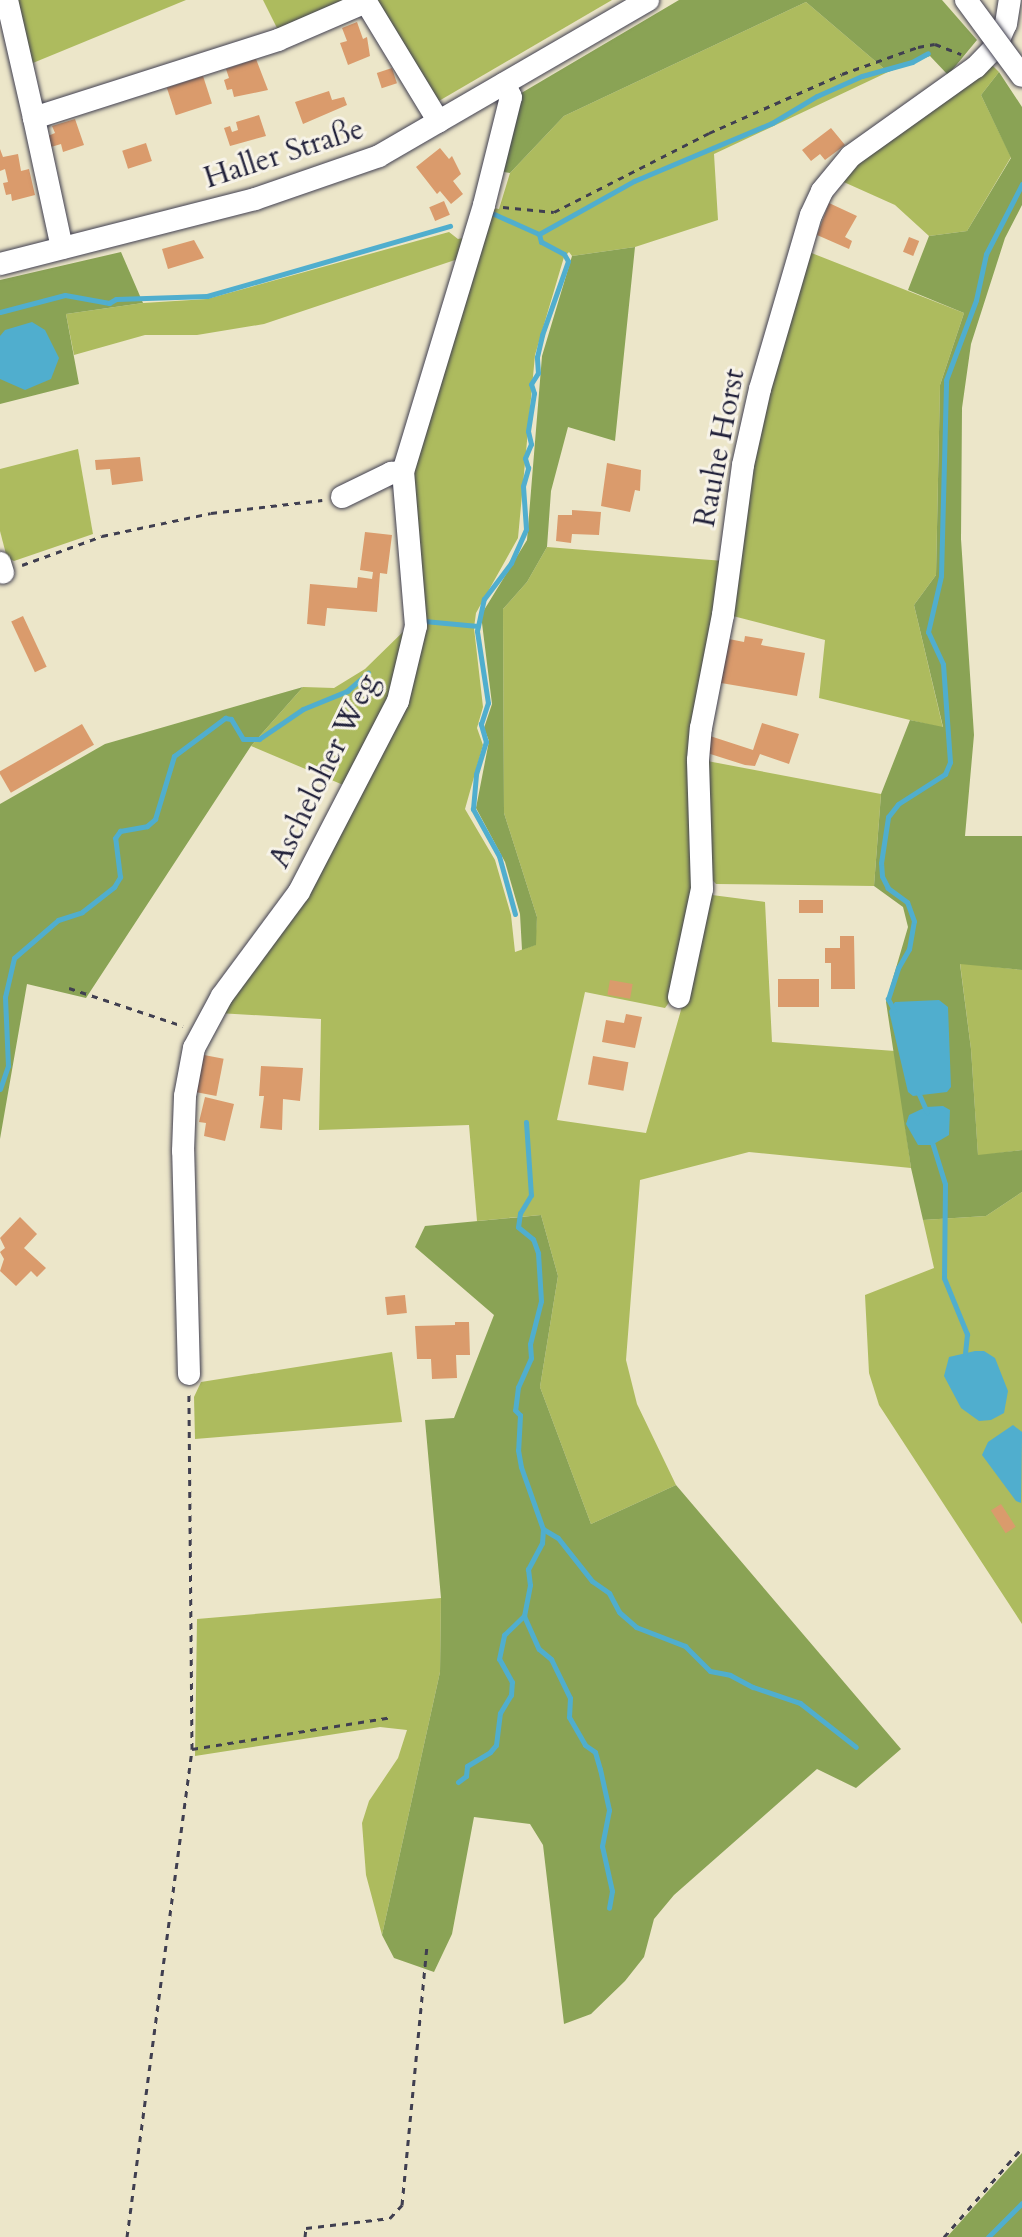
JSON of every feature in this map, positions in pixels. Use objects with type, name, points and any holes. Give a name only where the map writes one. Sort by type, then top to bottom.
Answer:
[{"type":"street","points":[[7,0],[62,248]]},
{"type":"street","name":"Haller Straße","points":[[0,264],[318,180],[379,156],[648,0]]},
{"type":"street","points":[[966,0],[1022,76]]},
{"type":"street","name":"Rauhe Horst","points":[[679,997],[702,889],[698,760],[701,728],[723,615],[743,465],[760,389],[811,215],[822,191],[851,156],[976,67],[996,46],[1006,24],[1010,0]]},
{"type":"street","points":[[34,118],[278,40],[366,2],[439,122]]},
{"type":"street","name":"Ascheloher Weg","points":[[189,1374],[184,1110],[194,1048],[222,996],[299,892],[398,701],[416,626],[403,472],[484,205],[511,97],[504,84]]},
{"type":"street","points":[[342,497],[391,473],[403,472]]},
{"type":"path","points":[[484,205],[554,212],[709,133],[842,74],[918,47],[935,44],[951,48],[976,67]]},
{"type":"path","points":[[1,568],[102,536],[211,513],[342,497]]},
{"type":"path","points":[[69,988],[202,1032]]},
{"type":"path","points":[[127,2237],[192,1749],[189,1374]]},
{"type":"path","points":[[192,1749],[392,1717]]},
{"type":"path","points":[[305,2237],[306,2228],[390,2218],[402,2205],[427,1947]]},
{"type":"path","points":[[944,2237],[1022,2148]]},
{"type":"green space","points":[[11,0],[186,0],[28,65]]},
{"type":"green space","points":[[263,0],[357,0],[278,30]]},
{"type":"green space","points":[[368,0],[612,0],[432,105]]},
{"type":"green space","points":[[679,0],[942,0],[977,40],[948,75],[930,56],[888,72],[806,2],[564,116],[510,173],[498,171],[518,95]]},
{"type":"green space","points":[[806,2],[888,72],[714,154],[718,220],[635,247],[572,256],[569,252],[564,257],[535,355],[518,538],[476,613],[474,628],[483,707],[477,728],[483,745],[465,809],[495,860],[511,915],[515,952],[535,945],[537,917],[504,813],[503,609],[527,582],[547,547],[724,561],[693,908],[673,997],[665,1008],[585,992],[557,1120],[646,1133],[681,1010],[706,899],[712,895],[765,902],[772,1042],[895,1051],[911,1168],[749,1152],[640,1180],[626,1360],[637,1404],[676,1485],[591,1524],[540,1387],[558,1276],[541,1215],[477,1221],[469,1125],[319,1130],[321,1019],[218,1013],[404,703],[410,490],[414,451],[489,207],[499,209],[510,173],[564,116]]},
{"type":"green space","points":[[989,62],[999,72],[981,95],[1011,157],[967,231],[929,236],[895,205],[837,179]]},
{"type":"green space","points":[[999,72],[1022,107],[1022,205],[1005,238],[971,344],[962,408],[961,539],[974,735],[965,836],[1022,836],[1022,970],[960,964],[971,1049],[978,1155],[1022,1150],[1022,1192],[986,1216],[923,1220],[911,1168],[886,1002],[908,927],[903,907],[874,886],[881,794],[910,720],[943,727],[914,605],[936,575],[940,385],[964,313],[908,290],[929,236],[967,231],[1011,158],[981,95]]},
{"type":"green space","points":[[449,232],[458,239],[468,237],[461,258],[264,324],[197,335],[145,335],[74,355],[66,314],[143,303],[207,299]]},
{"type":"green space","points":[[635,247],[615,441],[568,427],[551,491],[547,547],[527,582],[503,609],[504,813],[537,917],[536,945],[522,950],[520,914],[505,862],[476,808],[489,741],[484,728],[492,704],[481,615],[527,540],[542,356],[572,256]]},
{"type":"green space","points":[[121,252],[143,303],[66,314],[79,384],[0,404],[0,280]]},
{"type":"green space","points":[[809,252],[964,313],[940,385],[936,575],[914,605],[943,728],[819,698],[825,640],[729,615],[748,468]]},
{"type":"green space","points":[[78,449],[93,534],[14,561],[7,558],[0,531],[0,469]]},
{"type":"green space","points":[[409,626],[391,699],[348,787],[251,746],[303,687],[334,688],[365,669]]},
{"type":"green space","points":[[303,687],[251,746],[86,998],[27,984],[0,1139],[0,804],[105,744]]},
{"type":"green space","points":[[702,760],[881,794],[874,886],[716,884],[707,874]]},
{"type":"green space","points":[[960,963],[1022,970],[1022,1150],[978,1156],[971,1049]]},
{"type":"green space","points":[[1022,1192],[1022,1624],[879,1405],[869,1373],[865,1295],[934,1268],[923,1220],[986,1216]]},
{"type":"green space","points":[[541,1215],[558,1276],[540,1387],[591,1524],[676,1485],[901,1749],[856,1788],[817,1769],[674,1895],[654,1919],[644,1957],[625,1981],[591,2014],[564,2024],[543,1845],[530,1824],[474,1817],[452,1934],[434,1972],[394,1958],[382,1935],[440,1672],[441,1598],[425,1420],[454,1418],[494,1315],[415,1247],[425,1226]]},
{"type":"green space","points":[[392,1352],[402,1422],[195,1439],[194,1397],[201,1382]]},
{"type":"green space","points":[[441,1598],[440,1672],[382,1935],[366,1875],[362,1823],[369,1801],[398,1758],[407,1730],[380,1727],[195,1756],[197,1619]]},
{"type":"green space","points":[[1022,2153],[1022,2237],[947,2237]]},
{"type":"water","points":[[32,322],[45,330],[59,358],[51,379],[25,390],[0,379],[0,336],[5,330]]},
{"type":"water","points":[[939,1000],[948,1007],[951,1087],[947,1092],[913,1096],[908,1092],[889,1011],[895,1002]]},
{"type":"water","points":[[943,1106],[950,1110],[949,1135],[932,1145],[918,1145],[906,1124],[909,1115],[926,1107]]},
{"type":"water","points":[[984,1351],[995,1358],[1008,1391],[1004,1413],[991,1420],[979,1421],[961,1408],[944,1376],[949,1357]]},
{"type":"water","points":[[1013,1425],[1022,1432],[1021,1503],[1016,1501],[982,1455],[988,1442]]},
{"type":"building","points":[[357,22],[363,39],[367,37],[370,56],[348,65],[340,43],[347,41],[342,28]]},
{"type":"building","points":[[256,59],[268,90],[234,97],[232,89],[227,90],[224,80],[229,78],[226,69]]},
{"type":"building","points":[[392,68],[397,83],[382,88],[377,73]]},
{"type":"building","points":[[203,76],[212,104],[176,115],[167,88]]},
{"type":"building","points":[[329,91],[332,100],[344,97],[347,105],[303,124],[295,102]]},
{"type":"building","points":[[259,115],[266,136],[230,146],[224,128],[230,126],[232,132],[238,130],[236,122]]},
{"type":"building","points":[[75,119],[84,145],[63,152],[61,144],[51,147],[48,136],[55,133],[52,126]]},
{"type":"building","points":[[831,128],[845,145],[825,160],[820,154],[811,161],[802,150]]},
{"type":"building","points":[[146,143],[152,161],[128,169],[122,151]]},
{"type":"building","points":[[440,148],[449,159],[452,156],[461,174],[453,181],[463,194],[451,204],[440,191],[437,194],[416,167]]},
{"type":"building","points":[[0,149],[3,157],[18,154],[21,171],[29,169],[35,195],[12,201],[11,194],[6,195],[3,183],[8,182],[5,169],[0,171]]},
{"type":"building","points":[[444,201],[450,215],[435,221],[429,207]]},
{"type":"building","points":[[829,203],[857,216],[845,237],[852,241],[849,249],[817,235]]},
{"type":"building","points":[[909,237],[919,241],[913,256],[903,252]]},
{"type":"building","points":[[194,240],[204,258],[168,269],[162,249]]},
{"type":"building","points":[[140,457],[143,481],[112,485],[110,469],[96,470],[95,460]]},
{"type":"building","points":[[607,463],[641,470],[640,491],[635,490],[630,512],[601,506]]},
{"type":"building","points":[[572,510],[601,512],[599,535],[572,534],[571,543],[556,541],[558,515],[572,515]]},
{"type":"building","points":[[365,532],[392,535],[387,574],[380,573],[377,612],[327,608],[325,626],[307,624],[310,584],[357,588],[358,577],[372,579],[373,572],[360,570]]},
{"type":"building","points":[[23,616],[47,667],[35,672],[11,621]]},
{"type":"building","points":[[745,636],[763,639],[761,645],[805,653],[797,696],[721,683],[729,639],[744,642]]},
{"type":"building","points":[[762,723],[799,734],[789,764],[760,754],[755,766],[745,765],[704,752],[710,736],[753,750]]},
{"type":"building","points":[[82,724],[94,745],[11,793],[0,771]]},
{"type":"building","points":[[799,900],[823,900],[823,913],[799,913]]},
{"type":"building","points":[[840,936],[854,936],[855,989],[831,989],[831,963],[825,963],[825,948],[840,948]]},
{"type":"building","points":[[778,979],[819,979],[819,1007],[778,1007]]},
{"type":"building","points":[[610,980],[633,984],[630,999],[607,995]]},
{"type":"building","points":[[626,1014],[642,1017],[635,1048],[602,1042],[606,1020],[624,1023]]},
{"type":"building","points":[[204,1055],[224,1059],[216,1096],[197,1092]]},
{"type":"building","points":[[593,1056],[628,1062],[623,1091],[588,1085]]},
{"type":"building","points":[[261,1066],[303,1068],[300,1101],[283,1099],[282,1130],[260,1128],[264,1096],[259,1096]]},
{"type":"building","points":[[205,1097],[234,1104],[225,1141],[204,1136],[206,1123],[199,1122]]},
{"type":"building","points":[[20,1217],[37,1234],[24,1248],[46,1268],[37,1277],[31,1271],[16,1286],[0,1271],[4,1259],[0,1252],[5,1248],[0,1238]]},
{"type":"building","points":[[405,1295],[407,1313],[387,1315],[385,1297]]},
{"type":"building","points":[[455,1322],[469,1322],[470,1355],[456,1355],[457,1378],[432,1379],[431,1359],[417,1359],[415,1326],[455,1325]]},
{"type":"building","points":[[1001,1504],[1016,1527],[1006,1533],[991,1511]]},
{"type":"waterway","points":[[515,914],[499,856],[473,809],[476,774],[486,742],[481,724],[488,703],[477,631],[484,599],[511,563],[526,529],[523,486],[528,468],[525,458],[531,444],[528,431],[534,393],[531,384],[538,373],[537,357],[542,335],[568,261],[564,254],[541,242],[539,234],[634,181],[772,123],[817,96],[862,76],[912,62],[928,53]]},
{"type":"waterway","points":[[894,1010],[888,999],[898,968],[909,949],[914,921],[907,902],[888,888],[882,876],[888,817],[898,804],[945,774],[950,762],[943,664],[928,632],[941,576],[946,380],[976,300],[986,254],[1022,184]]},
{"type":"waterway","points":[[494,214],[539,234]]},
{"type":"waterway","points":[[0,312],[65,295],[109,303],[116,299],[207,296],[450,226]]},
{"type":"waterway","points":[[424,621],[478,626]]},
{"type":"waterway","points":[[0,1089],[8,1066],[5,997],[14,958],[58,920],[82,912],[114,887],[120,877],[115,838],[120,831],[147,826],[155,819],[174,756],[225,718],[231,719],[243,739],[259,739],[303,709],[347,691],[368,673]]},
{"type":"waterway","points":[[918,1092],[927,1112]]},
{"type":"waterway","points":[[526,1122],[531,1195],[520,1213],[518,1227],[533,1239],[538,1253],[541,1301],[530,1344],[531,1358],[518,1387],[515,1410],[520,1415],[518,1450],[521,1467],[543,1529],[542,1543],[528,1569],[530,1585],[524,1616],[539,1649],[551,1659],[570,1698],[569,1717],[585,1745],[595,1752],[600,1769],[609,1810],[602,1846],[612,1891],[609,1908]]},
{"type":"waterway","points":[[932,1142],[945,1184],[944,1278],[967,1334],[965,1353]]},
{"type":"waterway","points":[[543,1529],[558,1538],[592,1581],[609,1593],[619,1612],[636,1627],[685,1646],[710,1671],[730,1675],[753,1687],[800,1703],[856,1747]]},
{"type":"waterway","points":[[458,1782],[466,1776],[467,1766],[496,1745],[500,1713],[511,1695],[512,1682],[499,1659],[504,1635],[524,1616]]},
{"type":"waterway","points":[[988,2237],[1022,2203]]}]
